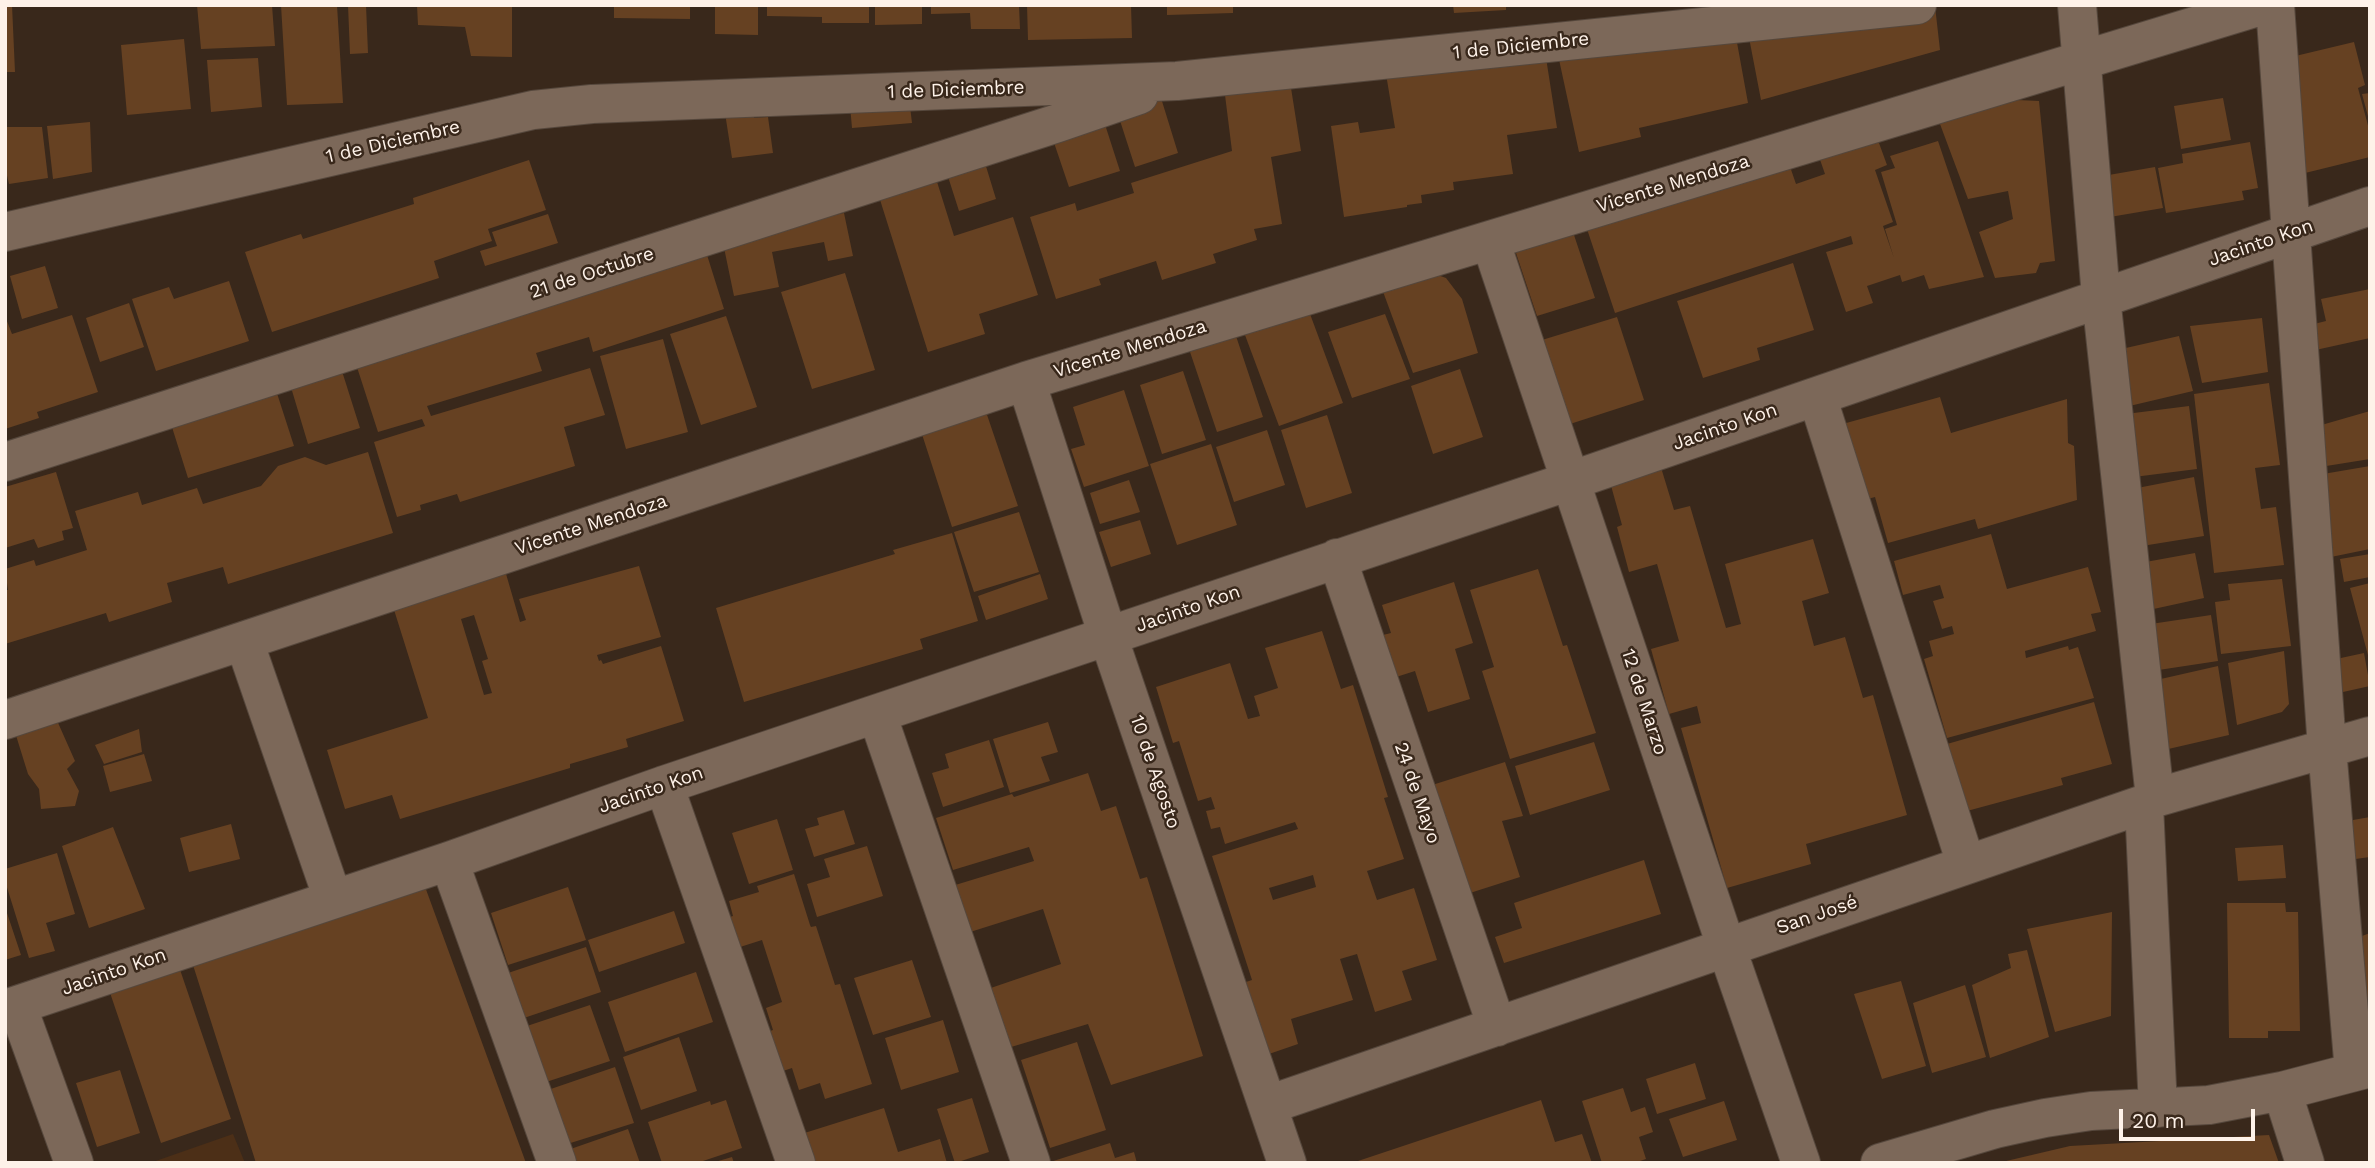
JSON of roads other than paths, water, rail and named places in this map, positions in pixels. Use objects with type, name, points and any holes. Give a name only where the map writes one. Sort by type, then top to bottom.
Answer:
[{"type":"street","points":[[2077,5],[2101,297],[2150,801],[2158,1108]]},
{"type":"street","name":"Vicente Mendoza","points":[[5,720],[1026,381],[2264,5]]},
{"type":"street","points":[[1880,1163],[1995,1129],[2045,1118],[2091,1111],[2209,1105],[2282,1091],[2362,1070],[2327,748],[2275,5]]},
{"type":"street","name":"1 de Diciembre","points":[[5,232],[533,110],[592,104],[1057,105],[1177,81],[1898,6]]},
{"type":"street","name":"21 de Octubre","points":[[5,463],[1057,105]]},
{"type":"street","name":"Jacinto Kon","points":[[11,1007],[1570,481],[2370,206]]},
{"type":"street","name":"12 de Marzo","points":[[1490,240],[1801,1163]]},
{"type":"street","name":"10 de Agosto","points":[[1026,381],[1108,636],[1287,1163]]},
{"type":"street","points":[[1817,396],[1966,864]]},
{"type":"street","name":"24 de Mayo","points":[[1337,558],[1497,1027]]},
{"type":"street","points":[[244,641],[333,899]]},
{"type":"street","points":[[877,714],[1031,1163]]},
{"type":"street","name":"San José","points":[[1268,1105],[2150,801],[2370,736]]},
{"type":"street","points":[[664,785],[796,1163]]},
{"type":"street","points":[[449,861],[557,1163]]},
{"type":"street","points":[[11,1007],[74,1163]]},
{"type":"street","points":[[2282,1091],[2305,1163]]}]
